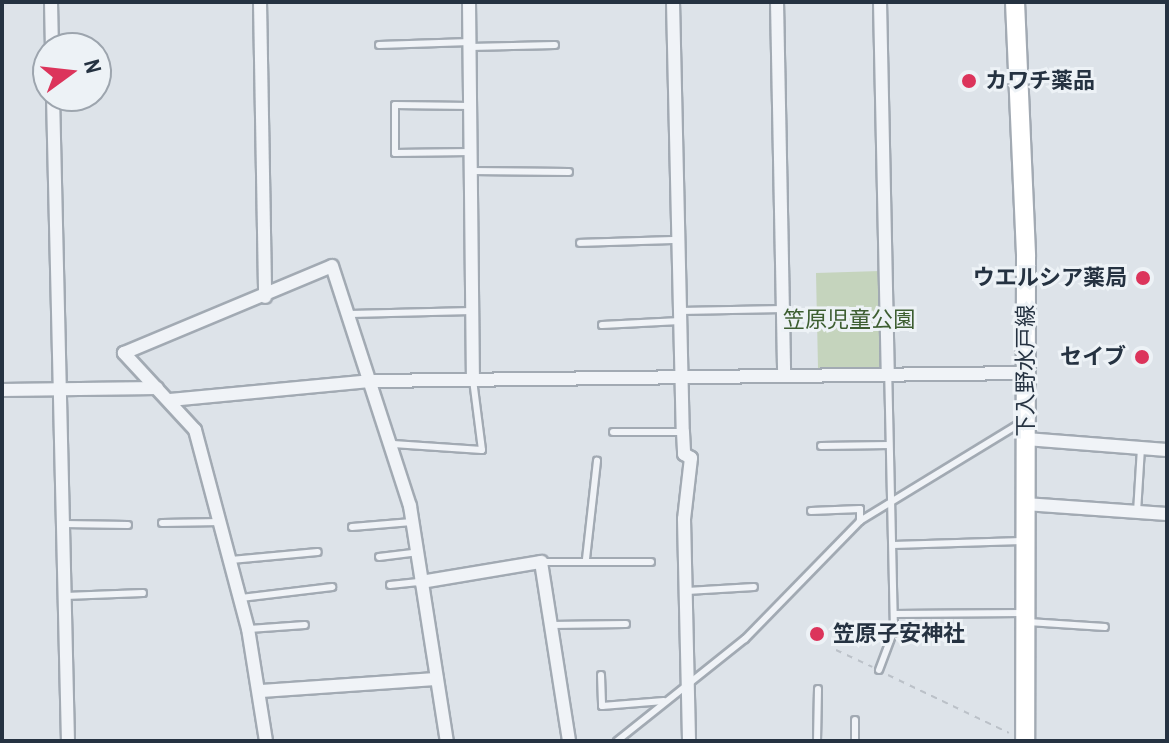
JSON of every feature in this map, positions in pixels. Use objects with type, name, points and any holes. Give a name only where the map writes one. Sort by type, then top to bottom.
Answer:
[{"type":"main road","name":"下入野水戸線","points":[[1015,2],[1025,373],[1025,740]]},
{"type":"street","points":[[51,2],[52,32]]},
{"type":"street","points":[[260,2],[265,297]]},
{"type":"street","points":[[469,2],[473,380]]},
{"type":"street","points":[[673,2],[683,432],[684,454],[691,458],[684,519],[689,741]]},
{"type":"street","points":[[777,2],[784,374]]},
{"type":"street","points":[[880,2],[888,371]]},
{"type":"street","points":[[53,112],[68,741]]},
{"type":"street","points":[[266,741],[260,691],[241,598],[195,430],[124,353],[265,297],[332,266],[393,444],[412,522],[447,741]]},
{"type":"street","points":[[170,400],[372,381],[888,371],[1025,373]]},
{"type":"street","points":[[2,390],[157,388]]},
{"type":"street","points":[[1025,430],[1167,450]]},
{"type":"street","points":[[1025,504],[1167,514]]},
{"type":"street","points":[[421,582],[541,562],[569,741]]},
{"type":"street","points":[[260,691],[437,679]]},
{"type":"lane","points":[[379,45],[555,45]]},
{"type":"lane","points":[[470,106],[395,105],[395,153],[470,152]]},
{"type":"lane","points":[[470,171],[569,172]]},
{"type":"lane","points":[[580,243],[678,240]]},
{"type":"lane","points":[[602,325],[783,309]]},
{"type":"lane","points":[[350,314],[472,311]]},
{"type":"lane","points":[[879,670],[894,630],[888,371]]},
{"type":"lane","points":[[393,444],[482,450],[473,380]]},
{"type":"lane","points":[[617,741],[745,639],[860,521],[891,500],[1025,430]]},
{"type":"lane","points":[[613,432],[683,432]]},
{"type":"lane","points":[[821,446],[889,445]]},
{"type":"lane","points":[[1137,512],[1141,448]]},
{"type":"lane","points":[[586,559],[597,461]]},
{"type":"lane","points":[[811,511],[860,509],[860,521]]},
{"type":"lane","points":[[162,523],[221,522]]},
{"type":"lane","points":[[352,527],[412,522]]},
{"type":"lane","points":[[63,524],[128,525]]},
{"type":"lane","points":[[893,545],[1025,541]]},
{"type":"lane","points":[[231,560],[318,552]]},
{"type":"lane","points":[[379,557],[417,552]]},
{"type":"lane","points":[[541,562],[586,559],[651,562]]},
{"type":"lane","points":[[390,585],[421,582]]},
{"type":"lane","points":[[241,598],[332,587]]},
{"type":"lane","points":[[687,591],[754,587]]},
{"type":"lane","points":[[65,596],[143,593]]},
{"type":"lane","points":[[894,614],[1025,618],[1105,627]]},
{"type":"lane","points":[[551,625],[626,624]]},
{"type":"lane","points":[[248,629],[305,625]]},
{"type":"lane","points":[[601,675],[602,706],[664,701]]},
{"type":"lane","points":[[817,741],[818,689]]},
{"type":"lane","points":[[855,720],[855,741]]},
{"type":"path","points":[[836,650],[1025,740]]},
{"type":"green space","name":"笠原児童公園","points":[[880,271],[883,367],[818,368],[816,273]]},
{"type":"place","name":"カワチ薬品","points":[[969,81]]},
{"type":"place","name":"ウエルシア薬局","points":[[1143,278]]},
{"type":"place","name":"セイブ","points":[[1142,357]]},
{"type":"place","name":"笠原子安神社","points":[[817,634]]}]
